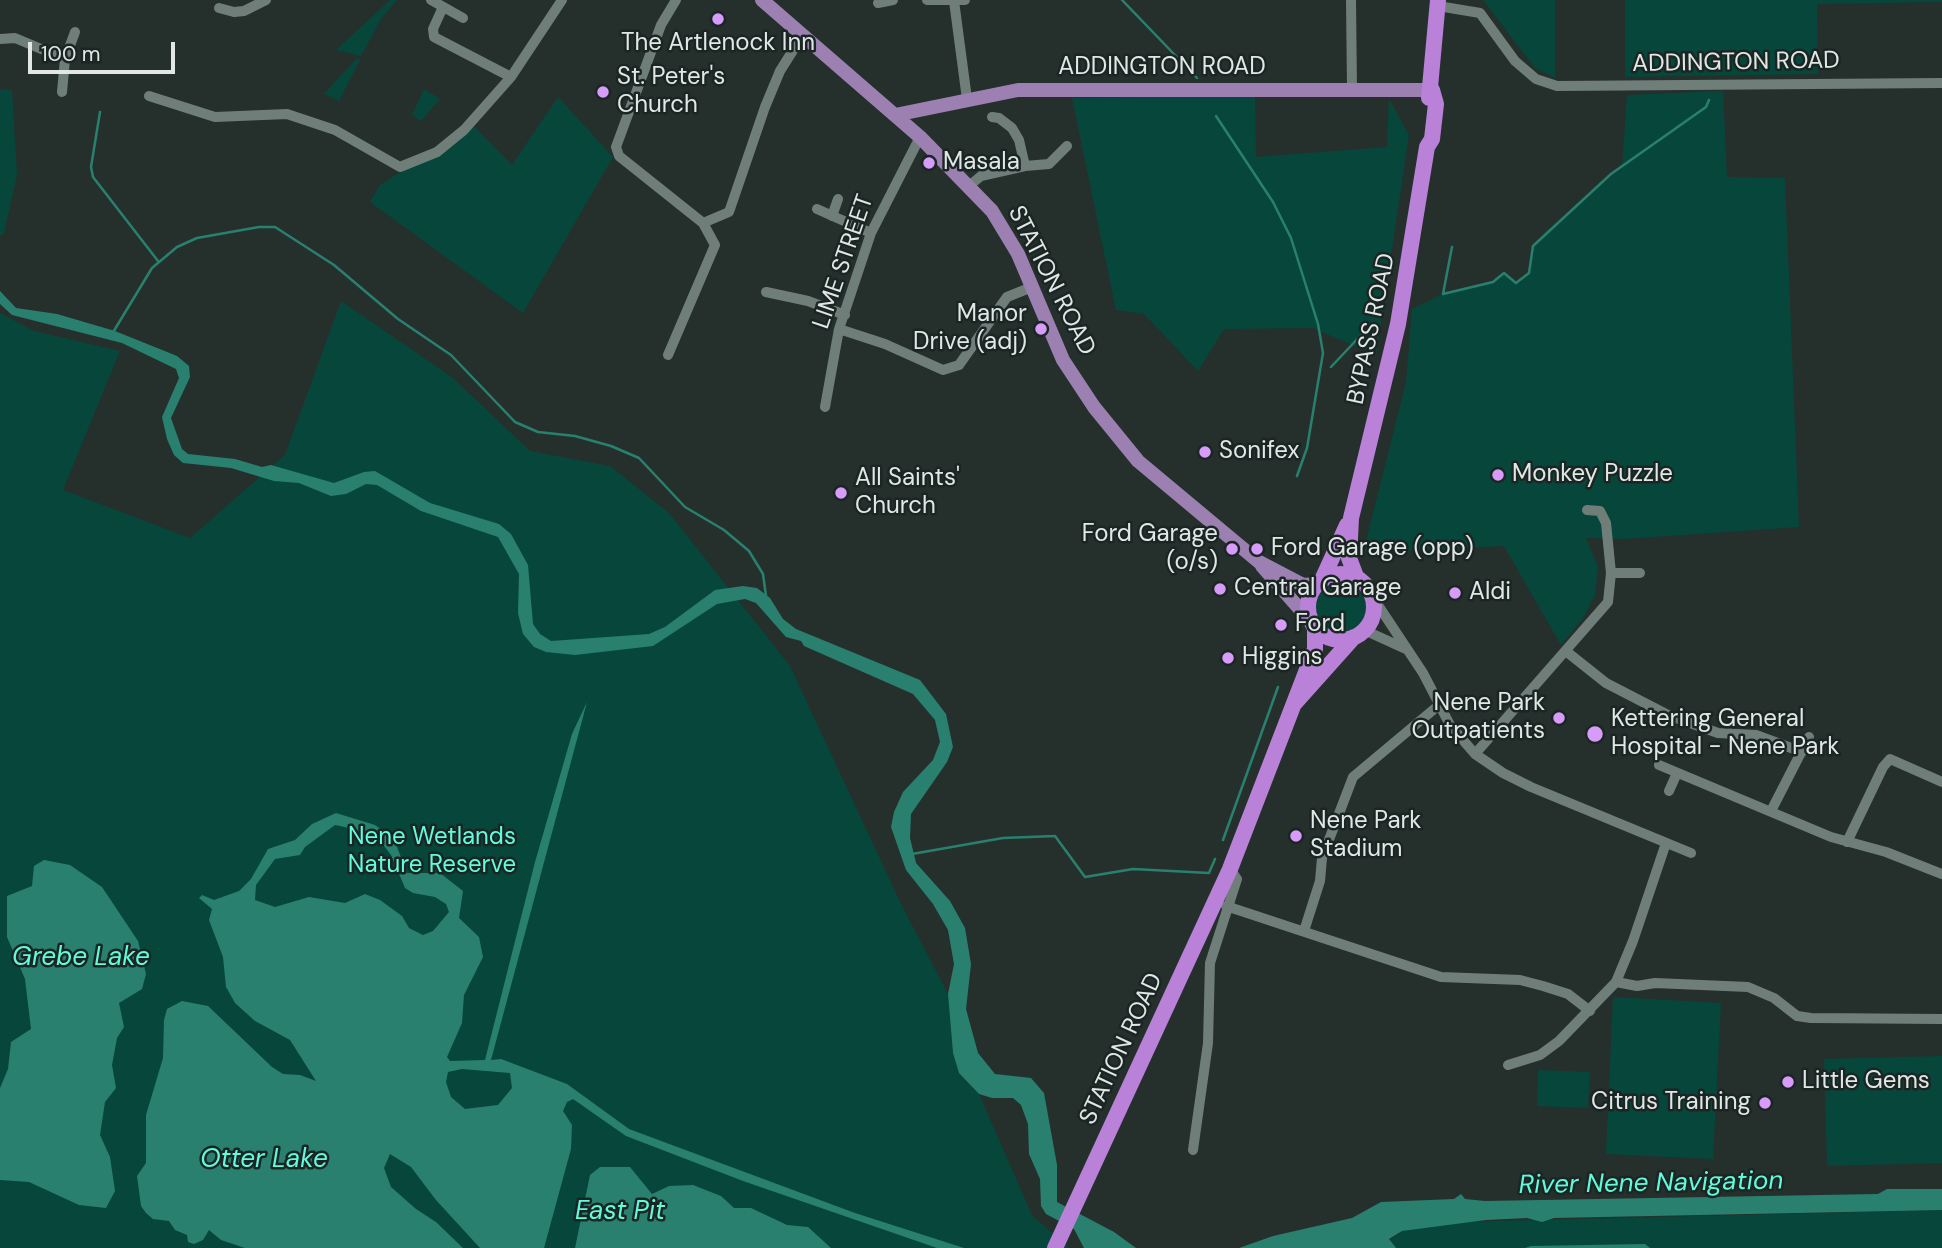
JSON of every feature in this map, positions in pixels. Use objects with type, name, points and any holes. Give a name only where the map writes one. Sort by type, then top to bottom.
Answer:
[{"type":"highway","name":"BYPASS ROAD","points":[[1357,579],[1349,558],[1351,518],[1398,324],[1427,147],[1432,139],[1436,104],[1432,90],[1438,3]]},
{"type":"highway","name":"BYPASS ROAD","points":[[1320,582],[1351,518]]},
{"type":"highway","points":[[1342,575],[1357,579],[1370,593],[1372,615],[1359,634],[1336,640],[1314,625],[1308,603],[1320,582],[1342,575]]},
{"type":"highway","name":"STATION ROAD","points":[[1055,1248],[1230,869],[1295,703],[1296,690],[1315,649],[1314,625]]},
{"type":"highway","name":"STATION ROAD","points":[[1295,703],[1359,634]]},
{"type":"main road","name":"STATION ROAD","points":[[762,0],[920,136],[969,186],[1007,232],[1063,360],[1122,443],[1173,493],[1259,562],[1314,625]]},
{"type":"main road","name":"ADDINGTON ROAD","points":[[895,115],[1018,90],[1432,90]]},
{"type":"main road","name":"STATION ROAD","points":[[1259,562],[1303,584],[1320,582]]},
{"type":"street","points":[[219,9],[244,11],[266,0]]},
{"type":"street","points":[[431,0],[463,18]]},
{"type":"street","points":[[149,96],[215,117],[287,114],[335,130],[400,167],[448,145],[511,76],[562,0]]},
{"type":"street","points":[[668,355],[715,245],[703,223],[619,156],[616,147],[661,25],[676,0]]},
{"type":"street","points":[[878,3],[893,0]]},
{"type":"street","points":[[927,0],[965,0]]},
{"type":"street","points":[[1351,0],[1352,89]]},
{"type":"street","points":[[954,1],[967,99]]},
{"type":"street","name":"ADDINGTON ROAD","points":[[1438,3],[1480,13],[1515,61],[1536,79],[1557,86],[1942,83]]},
{"type":"street","points":[[443,7],[433,29],[434,37],[511,76]]},
{"type":"street","points":[[62,92],[65,59],[75,32]]},
{"type":"street","points":[[703,223],[729,212],[765,107],[780,71],[802,36]]},
{"type":"street","points":[[0,39],[15,38],[65,59]]},
{"type":"street","points":[[992,117],[999,118],[1012,128],[1019,140],[1025,166]]},
{"type":"street","name":"LIME STREET","points":[[825,407],[839,329],[871,233],[920,136]]},
{"type":"street","points":[[969,186],[981,176],[1025,166],[1049,164],[1067,146]]},
{"type":"street","points":[[832,216],[838,199]]},
{"type":"street","points":[[817,209],[871,233]]},
{"type":"street","points":[[839,329],[885,344],[943,370],[958,365],[1007,297],[1032,287]]},
{"type":"street","points":[[766,292],[808,301],[845,315]]},
{"type":"street","points":[[1475,754],[1608,602],[1611,573],[1605,517],[1600,511],[1587,510]]},
{"type":"street","points":[[1611,573],[1640,573]]},
{"type":"street","points":[[1370,593],[1408,650],[1450,725],[1475,754],[1522,782],[1692,853]]},
{"type":"street","points":[[1359,634],[1408,650]]},
{"type":"street","points":[[1567,652],[1606,683],[1668,715],[1718,733],[1756,735],[1802,752]]},
{"type":"street","points":[[1304,931],[1321,881],[1322,858],[1353,777],[1439,705]]},
{"type":"street","points":[[1771,811],[1809,737]]},
{"type":"street","points":[[1847,842],[1864,803],[1890,759],[1942,782]]},
{"type":"street","points":[[1659,765],[1847,842],[1886,852],[1942,874]]},
{"type":"street","points":[[1670,791],[1677,774]]},
{"type":"street","points":[[1508,1065],[1541,1055],[1590,1011],[1616,982],[1633,941],[1666,843]]},
{"type":"street","name":"STATION ROAD","points":[[1193,1150],[1208,1043],[1210,963],[1237,878],[1230,869]]},
{"type":"street","points":[[1226,906],[1441,977],[1520,980],[1543,986],[1568,994],[1590,1011]]},
{"type":"street","points":[[1616,982],[1637,986],[1656,984],[1748,987],[1762,991],[1797,1016],[1811,1018],[1942,1019]]},
{"type":"green space","points":[[390,0],[397,0],[381,19],[361,56],[336,50]]},
{"type":"green space","points":[[1483,0],[1555,0],[1555,78],[1535,68]]},
{"type":"green space","points":[[1625,0],[1942,2],[1817,4],[1818,74],[1625,77]]},
{"type":"green space","points":[[357,58],[360,60],[339,101],[324,94]]},
{"type":"green space","points":[[0,89],[12,90],[17,175],[4,233],[0,236]]},
{"type":"green space","points":[[424,89],[440,99],[421,121],[412,115]]},
{"type":"green space","points":[[1723,91],[1727,177],[1785,178],[1799,527],[1623,539],[1586,538],[1598,566],[1595,595],[1583,618],[1561,645],[1504,546],[1363,553],[1406,382],[1412,309],[1443,294],[1492,282],[1504,273],[1516,283],[1529,273],[1533,246],[1622,167],[1627,95]]},
{"type":"green space","points":[[1255,95],[1256,157],[1387,147],[1389,99],[1409,135],[1376,355],[1313,328],[1224,329],[1198,371],[1144,314],[1116,310],[1072,98]]},
{"type":"green space","points":[[558,97],[613,157],[523,313],[370,202],[380,185],[397,174],[440,155],[459,141],[473,125],[512,165]]},
{"type":"green space","name":"Nene Wetlands Nature Reserve","points":[[341,301],[453,378],[530,451],[610,466],[669,513],[790,666],[902,906],[948,994],[953,1053],[959,1073],[979,1094],[1032,1215],[1069,1248],[0,1248],[0,313],[34,331],[120,351],[63,490],[190,538],[285,455]]},
{"type":"green space","points":[[1341,583],[1358,591],[1366,608],[1358,625],[1341,633],[1324,625],[1316,608],[1324,591]]},
{"type":"green space","points":[[1613,997],[1721,1003],[1713,1159],[1606,1154]]},
{"type":"green space","points":[[1942,1056],[1942,1163],[1827,1166],[1824,1059]]},
{"type":"green space","points":[[1538,1070],[1590,1072],[1588,1108],[1537,1106]]},
{"type":"green space","points":[[1942,1210],[1942,1248],[1379,1248],[1402,1231],[1456,1222]]},
{"type":"water","points":[[0,291],[16,308],[57,314],[115,331],[177,356],[189,366],[190,377],[171,418],[182,449],[188,454],[235,459],[262,467],[271,465],[334,483],[364,472],[375,471],[430,503],[499,524],[511,534],[528,565],[533,624],[540,634],[551,641],[649,634],[665,627],[715,590],[743,586],[757,588],[770,598],[783,619],[796,629],[920,680],[946,714],[953,747],[947,762],[911,814],[910,838],[916,863],[950,901],[965,928],[971,964],[966,1009],[978,1053],[995,1074],[1031,1078],[1044,1093],[1057,1165],[1057,1202],[1114,1232],[1136,1248],[1084,1248],[1074,1229],[1046,1214],[1041,1206],[1040,1179],[1029,1154],[1028,1124],[1021,1105],[1013,1098],[992,1098],[979,1094],[959,1073],[953,1053],[948,994],[954,964],[948,930],[933,904],[906,870],[891,827],[903,792],[933,760],[940,742],[935,720],[913,694],[804,646],[801,641],[786,637],[756,603],[745,599],[717,604],[653,646],[575,655],[546,652],[534,647],[523,634],[518,613],[519,574],[498,537],[421,511],[377,485],[366,484],[346,494],[331,496],[299,483],[274,481],[231,468],[183,463],[174,455],[162,417],[179,378],[176,369],[122,343],[12,315],[0,304]]},
{"type":"water","name":"Otter Lake","points":[[587,702],[491,1060],[501,1059],[567,1084],[629,1129],[855,1213],[964,1248],[937,1248],[743,1181],[626,1136],[573,1099],[567,1102],[563,1111],[572,1125],[571,1149],[544,1248],[480,1248],[436,1200],[411,1167],[390,1154],[384,1168],[391,1187],[436,1222],[463,1248],[245,1248],[221,1240],[209,1230],[203,1240],[194,1244],[188,1242],[187,1235],[175,1230],[169,1221],[153,1219],[146,1213],[141,1206],[137,1176],[146,1163],[146,1115],[163,1058],[167,1009],[182,1001],[208,1006],[272,1067],[283,1074],[300,1075],[316,1081],[290,1040],[255,1021],[235,1003],[226,987],[223,957],[209,920],[212,909],[199,898],[202,895],[214,900],[239,891],[251,879],[268,849],[295,840],[312,824],[336,813],[375,825],[394,839],[407,873],[440,873],[463,891],[459,918],[479,937],[483,957],[464,995],[462,1023],[447,1057],[450,1061],[485,1060],[535,862],[572,734]],"holes":[[[335,825],[354,829],[367,843],[381,842],[391,855],[405,888],[413,893],[435,897],[446,904],[449,912],[433,931],[423,935],[409,928],[402,916],[380,900],[365,894],[345,903],[309,897],[275,907],[255,900],[256,885],[275,859],[300,855],[305,847]],[[462,1069],[510,1073],[512,1088],[498,1105],[465,1109],[451,1097],[446,1082],[448,1072]]]},
{"type":"water","name":"Grebe Lake","points":[[44,860],[70,865],[102,887],[138,941],[146,974],[142,989],[119,1003],[124,1027],[117,1038],[112,1065],[116,1088],[105,1102],[100,1135],[110,1157],[115,1191],[106,1208],[79,1205],[29,1182],[0,1180],[0,1088],[8,1069],[11,1042],[31,1029],[25,979],[7,937],[7,896],[32,886],[34,866]]},
{"type":"water","name":"East Pit","points":[[600,1167],[630,1167],[652,1194],[669,1186],[693,1185],[721,1196],[734,1208],[751,1208],[787,1225],[808,1227],[831,1248],[575,1248],[590,1175]]},
{"type":"water","points":[[1887,1189],[1942,1189],[1942,1210],[1554,1218],[1542,1222],[1527,1218],[1486,1220],[1402,1231],[1389,1239],[1396,1248],[1239,1248],[1273,1236],[1352,1218],[1381,1202],[1454,1199],[1461,1194],[1465,1199],[1485,1201],[1878,1194]]},
{"type":"water","points":[[1645,1244],[1650,1248],[1525,1248],[1531,1246]]},
{"type":"waterway","points":[[1122,0],[1197,78]]},
{"type":"waterway","points":[[1452,247],[1443,294],[1493,282],[1504,273],[1516,283],[1529,273],[1533,246],[1611,174],[1706,107],[1709,100]]},
{"type":"waterway","points":[[100,112],[91,167],[93,177],[158,261]]},
{"type":"waterway","points":[[1216,116],[1273,202],[1291,238],[1318,324],[1323,353],[1307,448],[1297,476]]},
{"type":"waterway","points":[[112,334],[152,268],[177,247],[197,238],[259,227],[275,227],[334,265],[398,319],[451,355],[515,422],[538,432],[575,436],[611,446],[639,458],[685,507],[724,530],[749,551],[763,574],[766,596]]},
{"type":"waterway","points":[[1331,367],[1363,333]]},
{"type":"waterway","points":[[1223,840],[1278,687]]},
{"type":"waterway","points":[[912,854],[1003,838],[1055,836],[1085,877],[1133,869],[1209,873],[1215,859]]},
{"type":"place","name":"The Artlenock Inn","points":[[718,19]]},
{"type":"place","name":"St. Peter's Church","points":[[603,92]]},
{"type":"place","name":"Masala","points":[[929,163]]},
{"type":"place","name":"Manor Drive (adj)","points":[[1041,329]]},
{"type":"place","name":"Sonifex","points":[[1205,452]]},
{"type":"place","name":"Monkey Puzzle","points":[[1498,475]]},
{"type":"place","name":"All Saints' Church","points":[[841,493]]},
{"type":"place","name":"Ford Garage (o/s)","points":[[1232,549]]},
{"type":"place","name":"Ford Garage (opp)","points":[[1257,549]]},
{"type":"place","name":"Central Garage","points":[[1220,589]]},
{"type":"place","name":"Aldi","points":[[1455,593]]},
{"type":"place","name":"Ford","points":[[1281,625]]},
{"type":"place","name":"Higgins","points":[[1228,658]]},
{"type":"place","name":"Nene Park Outpatients","points":[[1559,718]]},
{"type":"place","name":"Kettering General Hospital - Nene Park","points":[[1595,734]]},
{"type":"place","name":"Nene Park Stadium","points":[[1296,836]]},
{"type":"place","name":"Little Gems","points":[[1788,1082]]},
{"type":"place","name":"Citrus Training","points":[[1765,1103]]},
{"type":"water label","name":"River Nene Navigation","points":[[1651,1184]]}]
